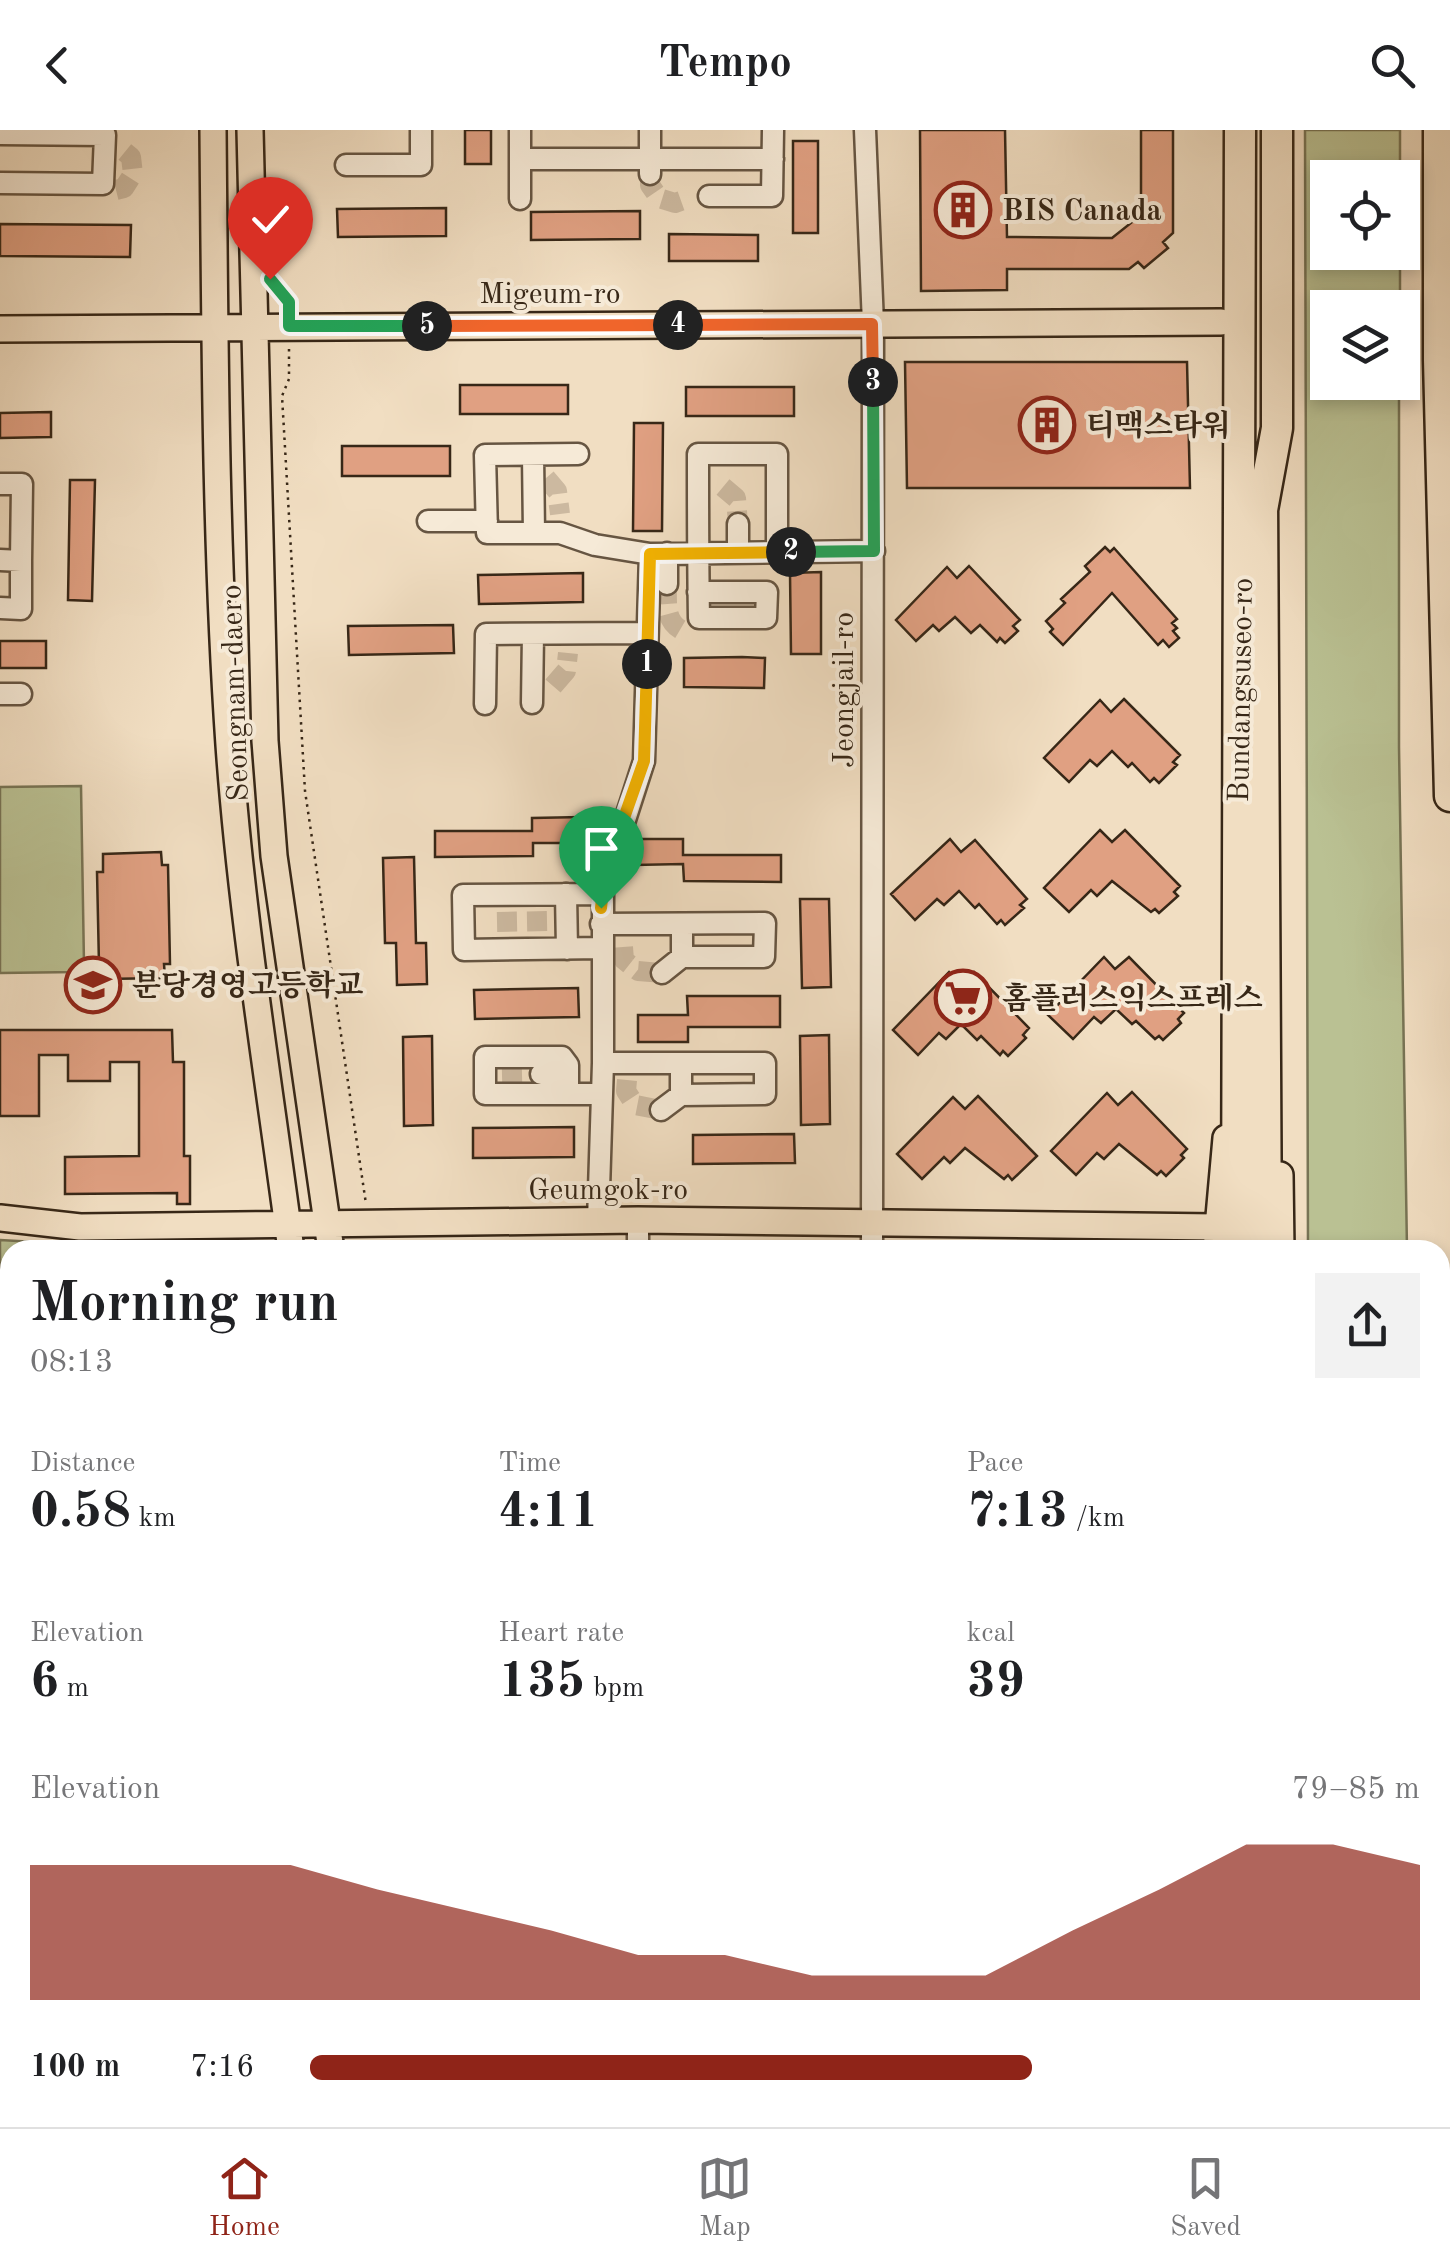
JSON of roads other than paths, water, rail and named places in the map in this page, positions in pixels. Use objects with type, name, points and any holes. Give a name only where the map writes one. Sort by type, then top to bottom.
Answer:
[{"type":"highway","points":[[1221,130],[1224,426],[1252,510]]},
{"type":"highway","name":"Bundangsuseo-ro","points":[[1240,130],[1250,278],[1266,1240]]},
{"type":"highway","name":"Bundangsuseo-ro","points":[[1250,278],[1260,130]]},
{"type":"highway","points":[[1252,510],[1277,428],[1277,130]]},
{"type":"highway","points":[[1439,130],[1439,360],[1450,796]]},
{"type":"highway","name":"Bundangsuseo-ro","points":[[1237,1240],[1235,1069],[1252,510]]},
{"type":"main road","name":"Seongnam-daero","points":[[213,130],[215,326],[229,744],[241,869],[289,1237]]},
{"type":"main road","name":"Seongnam-daero","points":[[250,130],[265,740],[274,856],[329,1237]]},
{"type":"main road","name":"Migeum-ro","points":[[0,329],[1220,322]]},
{"type":"main road","points":[[1216,1238],[1235,1069]]},
{"type":"main road","points":[[1264,1082],[1280,1172],[1281,1240]]},
{"type":"main road","name":"Geumgok-ro","points":[[0,1218],[80,1227],[289,1237],[329,1237],[368,1224],[638,1220],[872,1223],[1216,1238]]},
{"type":"street","points":[[346,165],[420,165],[421,130]]},
{"type":"street","points":[[520,130],[520,198]]},
{"type":"street","points":[[650,130],[650,167]]},
{"type":"street","points":[[709,196],[772,196],[773,130]]},
{"type":"street","name":"Jeongjail-ro","points":[[865,130],[874,551],[872,1240]]},
{"type":"street","points":[[0,134],[104,135],[110,187],[0,183]]},
{"type":"street","points":[[520,160],[650,167],[773,160]]},
{"type":"street","points":[[533,454],[534,533]]},
{"type":"street","points":[[578,454],[485,455],[487,533],[534,533],[560,523],[595,545],[659,553],[874,551]]},
{"type":"street","points":[[698,592],[698,454],[776,454],[776,552]]},
{"type":"street","points":[[0,484],[22,484],[11,560],[21,608],[0,608]]},
{"type":"street","points":[[428,522],[486,521]]},
{"type":"street","points":[[738,524],[738,552]]},
{"type":"street","points":[[659,553],[667,584]]},
{"type":"street","points":[[598,1221],[603,1063],[602,894],[605,872],[644,761],[648,633],[659,553]]},
{"type":"street","points":[[485,704],[486,634],[533,634],[568,643],[648,633]]},
{"type":"street","points":[[532,703],[533,634]]},
{"type":"street","points":[[566,894],[557,921],[567,949]]},
{"type":"street","points":[[602,894],[463,895],[464,950],[602,948]]},
{"type":"street","points":[[602,924],[764,923],[764,957],[682,957],[662,973]]},
{"type":"street","points":[[682,924],[682,957]]},
{"type":"street","points":[[603,1063],[765,1063],[765,1094],[681,1095],[662,1110]]},
{"type":"street","points":[[681,1063],[681,1095]]},
{"type":"street","points":[[542,1074],[602,1094]]},
{"type":"street","points":[[638,1220],[638,1240]]},
{"type":"tunnel","points":[[116,190],[124,188],[133,174],[131,157],[120,148]]},
{"type":"tunnel","points":[[650,174],[650,185],[659,198],[675,203],[689,198]]},
{"type":"tunnel","points":[[546,478],[557,491],[560,514]]},
{"type":"tunnel","points":[[723,487],[736,498],[738,524]]},
{"type":"tunnel","points":[[667,584],[670,619],[686,632]]},
{"type":"tunnel","points":[[553,686],[566,671],[568,653]]},
{"type":"tunnel","points":[[497,922],[548,921]]},
{"type":"tunnel","points":[[623,947],[624,960],[638,971],[662,973]]},
{"type":"tunnel","points":[[502,1075],[541,1074]]},
{"type":"tunnel","points":[[627,1080],[626,1091],[635,1105],[661,1110]]},
{"type":"place","name":"BIS Canada","points":[[963,210]]},
{"type":"place","name":"티맥스타워","points":[[1047,425]]},
{"type":"place","name":"분당경영고등학교","points":[[93,985]]},
{"type":"place","name":"홈플러스익스프레스","points":[[963,998]]}]
